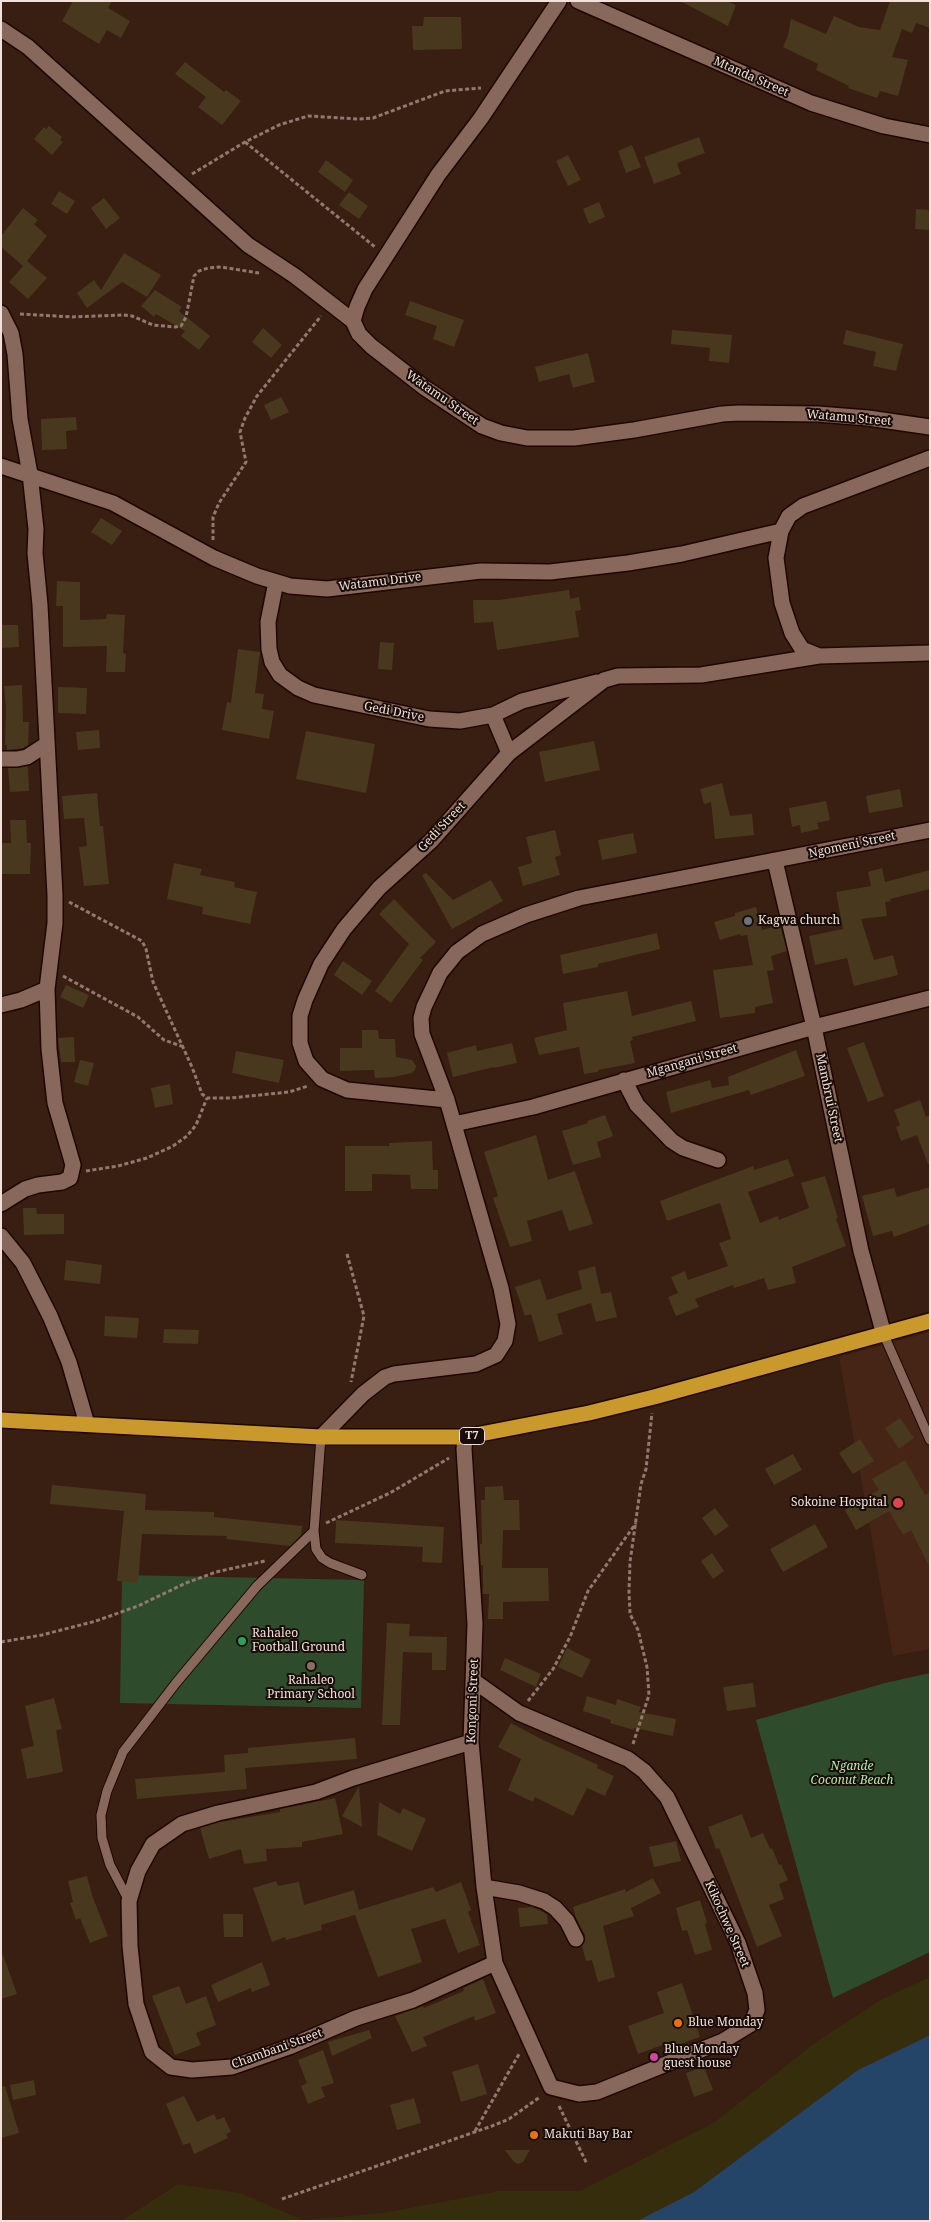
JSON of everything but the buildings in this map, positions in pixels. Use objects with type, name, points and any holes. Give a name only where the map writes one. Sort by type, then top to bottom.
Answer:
[{"type":"highway","name":"T7","points":[[1,1420],[465,1443],[654,1397],[930,1321]]},
{"type":"street","points":[[353,321],[365,289],[385,256],[438,175],[502,87],[560,1]]},
{"type":"street","name":"Mtanda Street","points":[[578,1],[811,103],[884,126],[930,135]]},
{"type":"street","name":"Watamu Street","points":[[1,29],[28,47],[248,245],[295,276],[353,321],[359,334],[370,346],[425,388],[482,426],[501,433],[527,438],[574,438],[722,414],[739,413],[818,414],[868,418],[930,427]]},
{"type":"street","points":[[1,1204],[25,1189],[38,1185],[62,1182],[70,1178],[72,1173],[72,1158],[62,1131],[54,1095],[49,1049],[47,989],[55,923],[55,895],[35,553],[36,529],[30,474],[20,419],[15,354],[6,313]]},
{"type":"street","points":[[930,458],[803,506],[789,516],[781,531],[776,558],[782,603],[792,633],[802,648],[819,656],[930,652]]},
{"type":"street","name":"Watamu Drive","points":[[1,466],[30,474],[113,503],[214,558],[257,576],[290,586],[326,589],[481,571],[550,572],[628,563],[682,554],[781,531]]},
{"type":"street","name":"Gedi Drive","points":[[276,582],[269,606],[269,649],[272,662],[280,675],[298,688],[314,695],[429,719],[460,721],[493,715],[522,701],[604,680]]},
{"type":"street","name":"Gedi Street","points":[[447,1100],[347,1090],[322,1079],[306,1061],[300,1043],[303,1008],[320,964],[344,928],[379,888],[431,841],[509,753],[604,680],[618,676],[701,675],[819,656]]},
{"type":"street","points":[[493,715],[509,753]]},
{"type":"street","points":[[1,759],[27,757],[47,744]]},
{"type":"street","name":"Ngomeni Street","points":[[321,1437],[368,1389],[385,1377],[394,1374],[476,1364],[496,1355],[505,1341],[508,1332],[507,1310],[447,1100],[423,1041],[421,1018],[440,973],[457,952],[482,934],[500,926],[526,915],[579,898],[930,830]]},
{"type":"street","name":"Mambrui Street","points":[[775,861],[814,1027],[861,1251],[884,1335]]},
{"type":"street","points":[[1,1005],[21,1000],[47,989]]},
{"type":"street","name":"Mgangani Street","points":[[454,1124],[533,1108],[624,1080],[814,1027],[930,998]]},
{"type":"street","points":[[624,1080],[637,1106],[672,1141],[683,1148],[718,1160]]},
{"type":"street","points":[[1,1236],[23,1263],[50,1316],[69,1362],[88,1424]]},
{"type":"street","name":"Kongoni Street","points":[[465,1443],[475,1624],[470,1742],[484,1887],[495,1963]]},
{"type":"street","name":"Kikochwe Street","points":[[474,1681],[519,1713],[628,1758],[644,1771],[667,1797],[738,1943],[755,1993],[757,2014],[751,2024],[723,2041],[596,2092],[579,2094],[551,2087]]},
{"type":"street","name":"Chambani Street","points":[[470,1742],[353,1778],[316,1792],[218,1813],[182,1824],[153,1844],[138,1872],[129,1901],[130,1946],[136,2004],[152,2052],[170,2067],[192,2070],[232,2067],[289,2047],[356,2018],[413,2000],[495,1963]]},
{"type":"street","points":[[484,1887],[519,1893],[544,1901],[561,1914],[576,1939]]},
{"type":"street","points":[[495,1963],[551,2087]]},
{"type":"lane","points":[[884,1335],[930,1440]]},
{"type":"lane","points":[[321,1437],[314,1531],[316,1549],[322,1558],[335,1566],[362,1575]]},
{"type":"lane","points":[[129,1901],[110,1865],[102,1838],[101,1816],[107,1791],[122,1752],[170,1690],[257,1586],[314,1531]]},
{"type":"path","points":[[178,182],[245,142],[279,126],[308,116],[359,120],[373,118],[445,91],[502,87]]},
{"type":"path","points":[[245,142],[304,188],[385,256]]},
{"type":"path","points":[[6,313],[72,317],[124,315],[132,316],[153,325],[175,327],[181,326],[186,317],[194,276],[200,271],[221,267],[268,273]]},
{"type":"path","points":[[214,558],[213,517],[223,495],[246,462],[240,432],[245,418],[257,396],[331,304]]},
{"type":"path","points":[[55,895],[142,941],[146,949],[153,982],[184,1047],[202,1094],[207,1098],[231,1098],[289,1092],[322,1079]]},
{"type":"path","points":[[49,969],[138,1017],[164,1040],[184,1047]]},
{"type":"path","points":[[72,1173],[118,1166],[147,1158],[173,1146],[187,1136],[196,1125],[207,1098]]},
{"type":"path","points":[[347,1254],[364,1316],[350,1385]]},
{"type":"path","points":[[628,1758],[649,1695],[647,1667],[638,1630],[629,1610],[630,1562],[641,1484],[646,1469],[654,1397]]},
{"type":"path","points":[[314,1531],[329,1521],[398,1489],[465,1443]]},
{"type":"path","points":[[519,1713],[553,1669],[570,1637],[588,1591],[637,1522]]},
{"type":"path","points":[[1,1642],[96,1621],[138,1606],[186,1583],[216,1572],[259,1562],[285,1559]]},
{"type":"path","points":[[475,2132],[529,2036]]},
{"type":"path","points":[[282,2199],[475,2132],[509,2118],[536,2100],[551,2087],[587,2164]]},
{"type":"shaded area","name":"Sokoine Hospital","points":[[930,1332],[930,1649],[893,1656],[839,1357]]},
{"type":"green space","name":"Rahaleo Football Ground","points":[[122,1575],[364,1580],[361,1708],[120,1703]]},
{"type":"green space","name":"Ngande Coconut Beach","points":[[930,1673],[930,1952],[833,1998],[756,1720],[885,1683]]},
{"type":"sand","points":[[930,1977],[930,2035],[858,2070],[694,2192],[637,2221],[121,2221],[178,2184],[240,2193],[303,2220],[383,2213],[499,2191],[580,2191],[715,2122],[816,2042],[882,1999]]},
{"type":"water","points":[[930,2035],[930,2221],[637,2221],[694,2192],[858,2070]]},
{"type":"place","name":"Kagwa church","points":[[748,921]]},
{"type":"place","name":"Sokoine Hospital","points":[[898,1503]]},
{"type":"place","name":"Rahaleo Football Ground","points":[[242,1641]]},
{"type":"place","name":"Rahaleo Primary School","points":[[311,1666]]},
{"type":"place","name":"Blue Monday","points":[[678,2023]]},
{"type":"place","name":"Blue Monday guest house","points":[[654,2057]]},
{"type":"place","name":"Makuti Bay Bar","points":[[534,2135]]}]
